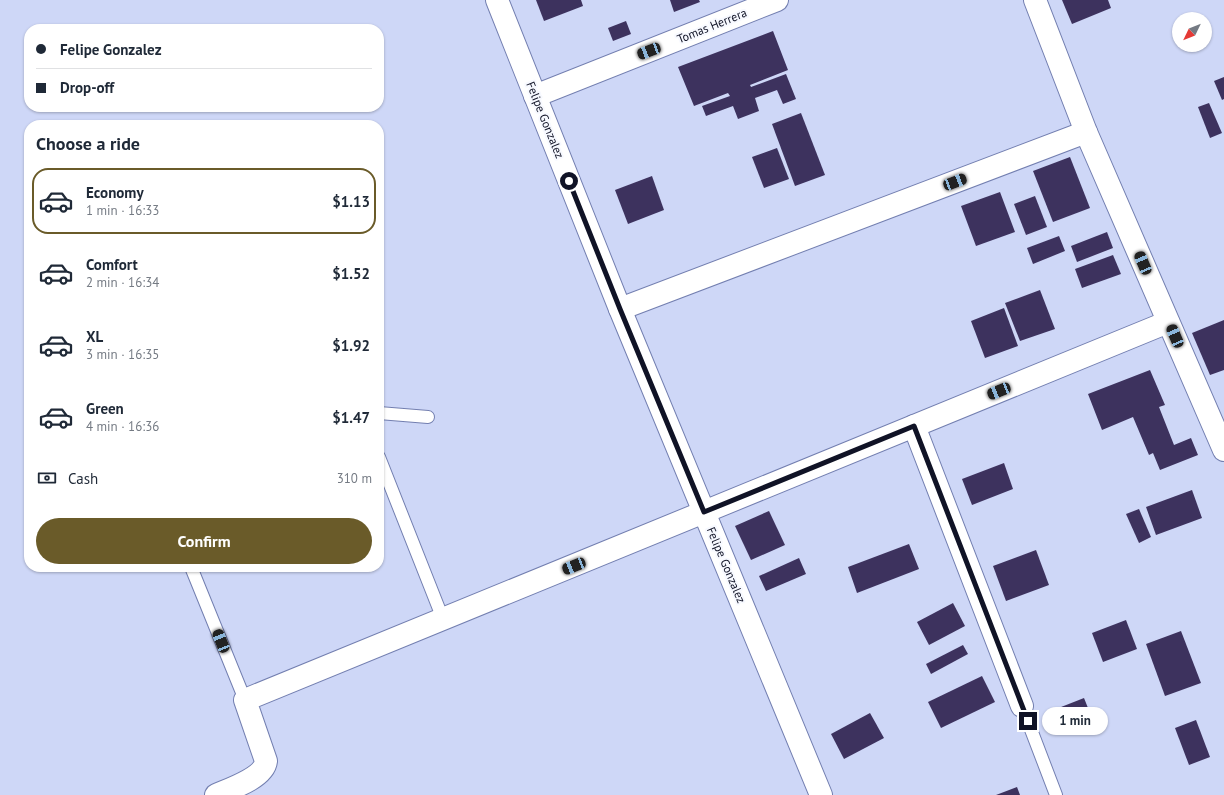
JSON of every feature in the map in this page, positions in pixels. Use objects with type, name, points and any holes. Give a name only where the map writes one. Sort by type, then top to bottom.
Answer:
[{"type":"street","name":"Felipe Gonzalez","points":[[497,0],[620,309],[821,795]]},
{"type":"street","name":"Tomas Herrera","points":[[535,96],[777,0]]},
{"type":"street","points":[[1035,0],[1086,132],[1224,450]]},
{"type":"street","points":[[620,309],[1086,132]]},
{"type":"street","points":[[216,795],[255,777],[266,764],[245,700],[1168,322]]},
{"type":"street","points":[[914,426],[1022,706]]},
{"type":"lane","points":[[384,413],[428,417]]},
{"type":"lane","points":[[384,470],[443,619]]},
{"type":"lane","points":[[193,572],[245,700]]},
{"type":"lane","points":[[1022,706],[1056,795]]},
{"type":"building","points":[[536,0],[581,0],[583,6],[544,21]]},
{"type":"building","points":[[670,0],[699,0],[700,2],[674,12]]},
{"type":"building","points":[[1062,0],[1108,0],[1111,8],[1072,24]]},
{"type":"building","points":[[626,21],[631,34],[613,41],[608,28]]},
{"type":"building","points":[[773,31],[788,70],[750,85],[751,87],[786,74],[796,99],[783,104],[777,90],[755,98],[759,111],[738,119],[733,106],[706,116],[702,106],[730,96],[728,93],[694,106],[678,67]]},
{"type":"building","points":[[1224,77],[1224,99],[1222,100],[1214,81]]},
{"type":"building","points":[[1209,103],[1222,133],[1210,138],[1198,107]]},
{"type":"building","points":[[801,113],[825,175],[795,186],[772,124]]},
{"type":"building","points":[[777,148],[789,179],[764,188],[752,157]]},
{"type":"building","points":[[1070,157],[1090,208],[1053,222],[1033,171]]},
{"type":"building","points":[[652,176],[664,210],[628,224],[615,190]]},
{"type":"building","points":[[1000,192],[1015,232],[976,246],[961,206]]},
{"type":"building","points":[[1035,196],[1047,227],[1026,235],[1014,204]]},
{"type":"building","points":[[1107,232],[1113,248],[1077,262],[1071,246]]},
{"type":"building","points":[[1059,236],[1065,251],[1033,264],[1027,248]]},
{"type":"building","points":[[1113,255],[1121,274],[1082,288],[1075,269]]},
{"type":"building","points":[[1040,290],[1055,329],[1020,341],[1005,303]]},
{"type":"building","points":[[1004,308],[1018,346],[985,358],[971,321]]},
{"type":"building","points":[[1224,320],[1224,370],[1210,375],[1192,333]]},
{"type":"building","points":[[1150,370],[1165,405],[1159,407],[1174,445],[1191,438],[1198,455],[1160,470],[1153,453],[1149,455],[1133,417],[1102,430],[1088,394]]},
{"type":"building","points":[[1004,463],[1013,489],[972,505],[962,479]]},
{"type":"building","points":[[1192,490],[1202,518],[1156,535],[1146,507]]},
{"type":"building","points":[[1139,509],[1151,537],[1139,543],[1126,514]]},
{"type":"building","points":[[769,511],[785,545],[751,560],[735,526]]},
{"type":"building","points":[[909,544],[919,569],[857,593],[848,567]]},
{"type":"building","points":[[1036,550],[1049,585],[1006,601],[993,566]]},
{"type":"building","points":[[799,558],[806,574],[766,591],[759,576]]},
{"type":"building","points":[[953,603],[965,626],[929,645],[917,622]]},
{"type":"building","points":[[1126,620],[1137,649],[1103,662],[1092,633]]},
{"type":"building","points":[[1181,631],[1201,683],[1165,696],[1146,644]]},
{"type":"building","points":[[963,645],[968,654],[931,674],[926,664]]},
{"type":"building","points":[[982,676],[995,702],[941,728],[928,702]]},
{"type":"building","points":[[1084,698],[1094,723],[1066,734],[1056,709]]},
{"type":"building","points":[[870,713],[884,738],[844,759],[831,734]]},
{"type":"building","points":[[1196,720],[1210,757],[1189,765],[1175,728]]},
{"type":"building","points":[[1017,787],[1020,795],[996,795]]},
{"type":"route","points":[[569,181],[704,512],[914,426],[1028,721]]}]
